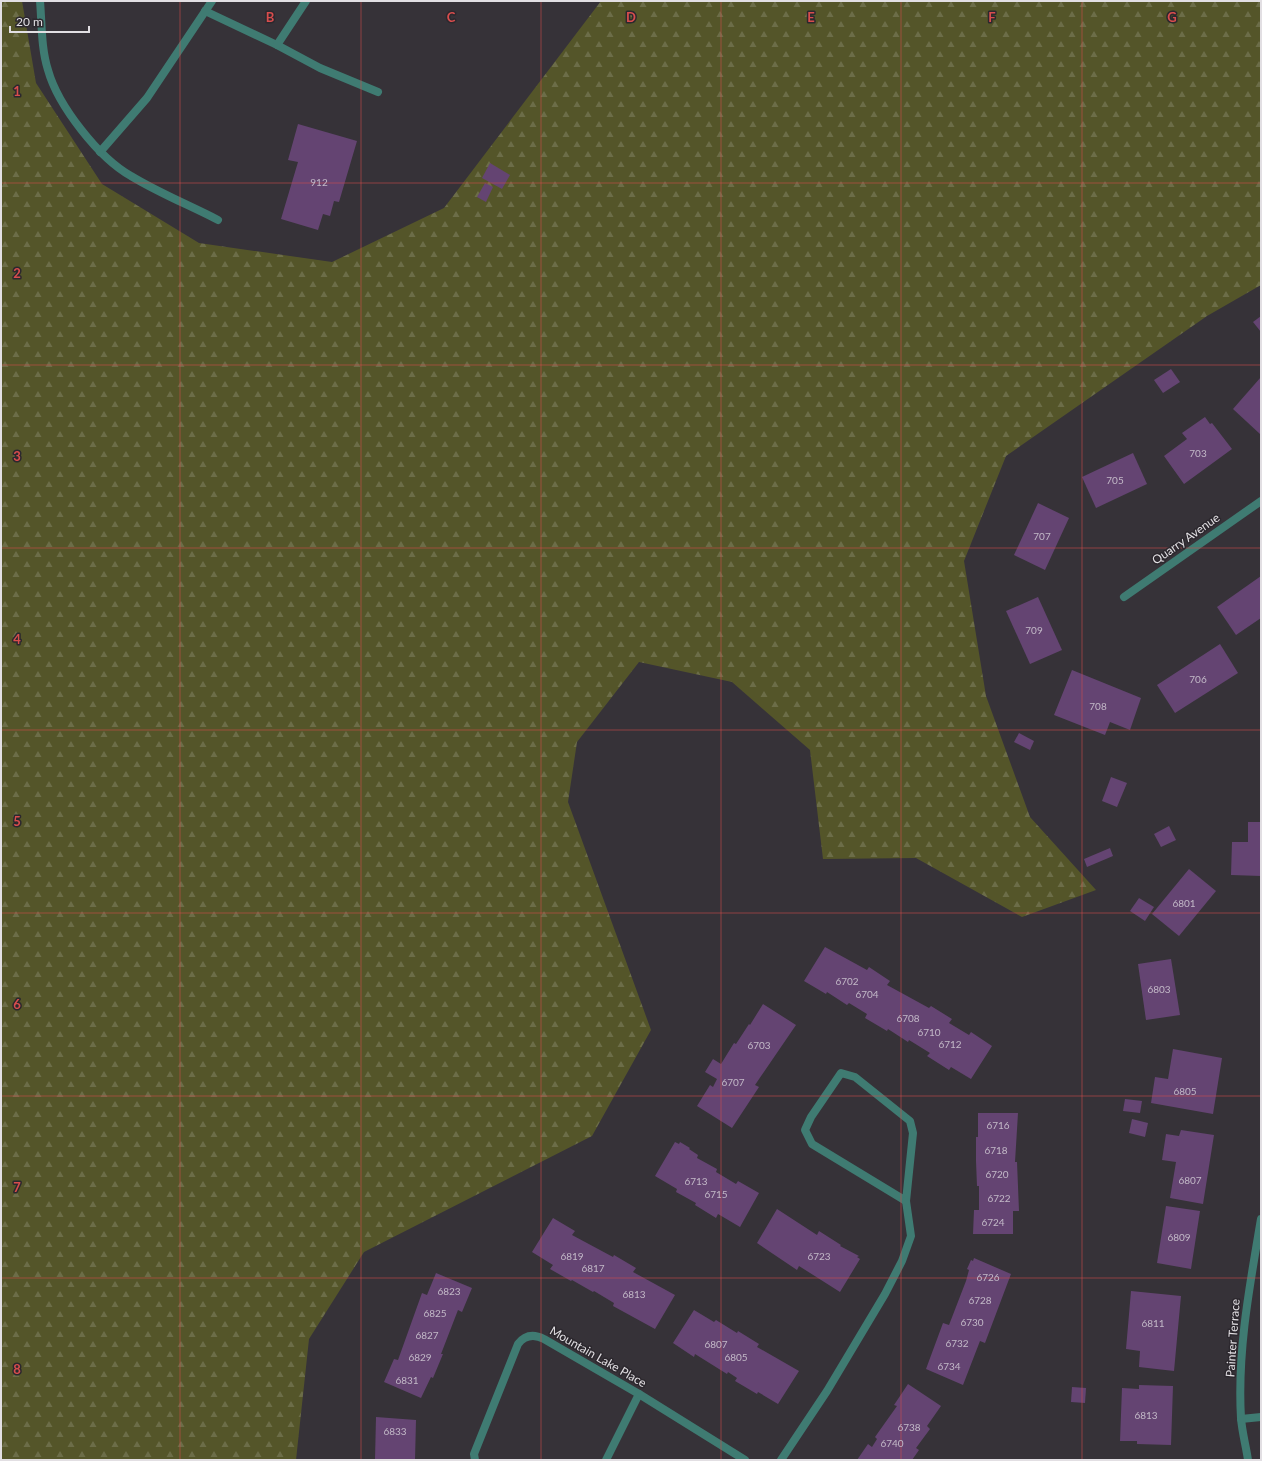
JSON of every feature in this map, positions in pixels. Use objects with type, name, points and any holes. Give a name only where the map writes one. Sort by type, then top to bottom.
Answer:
[{"type":"street","points":[[40,1],[44,48],[52,84],[79,126],[100,152],[130,176],[218,220]]},
{"type":"street","points":[[100,152],[147,98],[212,1]]},
{"type":"street","points":[[277,44],[306,1]]},
{"type":"street","points":[[206,11],[277,44],[320,68],[378,92]]},
{"type":"street","name":"Quarry Avenue","points":[[1124,597],[1261,501]]},
{"type":"street","points":[[781,1460],[827,1391],[885,1294],[902,1261],[911,1236],[906,1201],[913,1132],[910,1121],[855,1077],[841,1073],[811,1117],[805,1130],[812,1144],[906,1201]]},
{"type":"street","name":"Painter Terrace","points":[[1248,1460],[1241,1419],[1242,1347],[1261,1219]]},
{"type":"street","name":"Mountain Lake Place","points":[[474,1457],[518,1344],[523,1338],[531,1336],[544,1339],[639,1394],[745,1460]]},
{"type":"street","points":[[606,1460],[639,1394]]},
{"type":"street","points":[[1241,1419],[1261,1417]]},
{"type":"green space","points":[[1,1],[22,1],[36,83],[102,184],[199,243],[332,262],[444,208],[601,1],[1261,1],[1261,285],[1207,316],[1006,456],[964,561],[986,696],[1030,817],[1096,890],[1022,917],[916,858],[823,859],[810,750],[732,682],[639,662],[577,742],[568,802],[651,1030],[592,1136],[364,1252],[309,1339],[296,1460],[1,1460]]},
{"type":"building","points":[[298,124],[357,141],[339,202],[334,201],[330,216],[323,214],[318,230],[281,219],[298,162],[288,160]]},
{"type":"building","points":[[490,163],[510,175],[502,189],[482,178]]},
{"type":"building","points":[[485,183],[493,187],[486,202],[477,197]]},
{"type":"building","points":[[1261,316],[1261,332],[1253,322]]},
{"type":"building","points":[[1171,369],[1180,382],[1163,393],[1154,380]]},
{"type":"building","points":[[1261,377],[1261,433],[1260,434],[1233,409]]},
{"type":"building","points":[[1205,417],[1210,424],[1212,423],[1232,449],[1184,484],[1164,456],[1187,439],[1182,433]]},
{"type":"building","points":[[1133,453],[1147,484],[1096,508],[1082,477]]},
{"type":"building","points":[[1038,503],[1069,518],[1045,570],[1014,555]]},
{"type":"building","points":[[1261,576],[1261,618],[1236,635],[1217,607]]},
{"type":"building","points":[[1038,597],[1062,650],[1030,664],[1006,611]]},
{"type":"building","points":[[1220,644],[1238,673],[1175,713],[1157,685]]},
{"type":"building","points":[[1072,670],[1141,698],[1130,730],[1110,722],[1105,735],[1054,715]]},
{"type":"building","points":[[1019,733],[1034,741],[1030,750],[1014,742]]},
{"type":"building","points":[[1111,777],[1127,783],[1117,807],[1102,801]]},
{"type":"building","points":[[1248,822],[1261,822],[1261,876],[1231,875],[1232,842],[1248,842]]},
{"type":"building","points":[[1169,826],[1176,840],[1161,847],[1154,834]]},
{"type":"building","points":[[1110,848],[1113,856],[1087,867],[1084,859]]},
{"type":"building","points":[[1189,869],[1216,891],[1179,936],[1152,914]]},
{"type":"building","points":[[1139,898],[1154,907],[1145,921],[1130,911]]},
{"type":"building","points":[[825,947],[867,970],[869,967],[890,981],[887,985],[929,1008],[931,1006],[952,1019],[949,1023],[969,1035],[971,1032],[992,1046],[971,1079],[951,1067],[949,1070],[927,1056],[930,1053],[909,1040],[908,1042],[888,1029],[887,1031],[865,1018],[867,1014],[849,1003],[847,1005],[827,992],[826,994],[804,981]]},
{"type":"building","points":[[1171,959],[1180,1015],[1146,1020],[1138,964]]},
{"type":"building","points":[[763,1004],[796,1025],[755,1085],[759,1087],[732,1128],[697,1106],[710,1085],[713,1087],[717,1079],[705,1072],[713,1059],[721,1064],[734,1043],[736,1044],[749,1024],[750,1025]]},
{"type":"building","points":[[1173,1049],[1222,1058],[1213,1114],[1151,1103],[1155,1077],[1168,1079]]},
{"type":"building","points":[[1125,1099],[1142,1101],[1140,1113],[1123,1111]]},
{"type":"building","points":[[978,1113],[1018,1113],[1015,1162],[1017,1162],[1019,1211],[1013,1211],[1013,1234],[973,1234],[974,1210],[979,1210],[979,1186],[977,1186],[976,1161]]},
{"type":"building","points":[[1132,1119],[1148,1123],[1145,1137],[1129,1133]]},
{"type":"building","points":[[1181,1130],[1214,1135],[1203,1204],[1170,1198],[1176,1162],[1162,1160],[1166,1134],[1179,1136]]},
{"type":"building","points":[[675,1142],[679,1144],[680,1142],[690,1148],[689,1149],[698,1155],[697,1158],[717,1169],[716,1172],[736,1184],[738,1181],[759,1193],[740,1227],[718,1214],[716,1218],[695,1205],[696,1203],[676,1192],[677,1189],[655,1176]]},
{"type":"building","points":[[1166,1206],[1200,1211],[1191,1269],[1157,1263]]},
{"type":"building","points":[[777,1209],[817,1235],[819,1231],[841,1245],[840,1246],[859,1256],[857,1257],[860,1259],[840,1292],[799,1266],[797,1270],[757,1243]]},
{"type":"building","points":[[553,1218],[575,1231],[572,1235],[613,1257],[614,1255],[636,1268],[633,1272],[675,1295],[655,1329],[613,1306],[614,1303],[594,1291],[593,1292],[572,1280],[571,1281],[550,1269],[553,1265],[532,1252]]},
{"type":"building","points":[[974,1258],[1011,1274],[985,1343],[980,1341],[963,1385],[926,1369],[943,1323],[949,1325],[966,1281],[969,1270],[967,1269],[971,1260],[973,1261]]},
{"type":"building","points":[[436,1273],[472,1288],[462,1312],[458,1310],[433,1378],[431,1377],[421,1398],[384,1382],[394,1359],[398,1360],[422,1293],[427,1295]]},
{"type":"building","points":[[1131,1291],[1181,1296],[1174,1371],[1139,1367],[1140,1351],[1126,1349]]},
{"type":"building","points":[[694,1310],[714,1322],[716,1320],[737,1333],[738,1331],[759,1344],[757,1347],[799,1371],[778,1404],[735,1381],[737,1378],[728,1372],[727,1374],[695,1354],[694,1357],[673,1343]]},
{"type":"building","points":[[908,1384],[941,1406],[927,1426],[930,1429],[916,1448],[919,1450],[912,1460],[857,1460],[868,1444],[872,1447],[877,1439],[875,1437],[897,1406],[894,1405]]},
{"type":"building","points":[[1139,1385],[1173,1386],[1171,1445],[1137,1444],[1137,1441],[1120,1441],[1122,1388],[1139,1389]]},
{"type":"building","points":[[1072,1387],[1086,1388],[1085,1403],[1071,1402]]},
{"type":"building","points":[[376,1417],[416,1420],[415,1460],[375,1460]]}]
